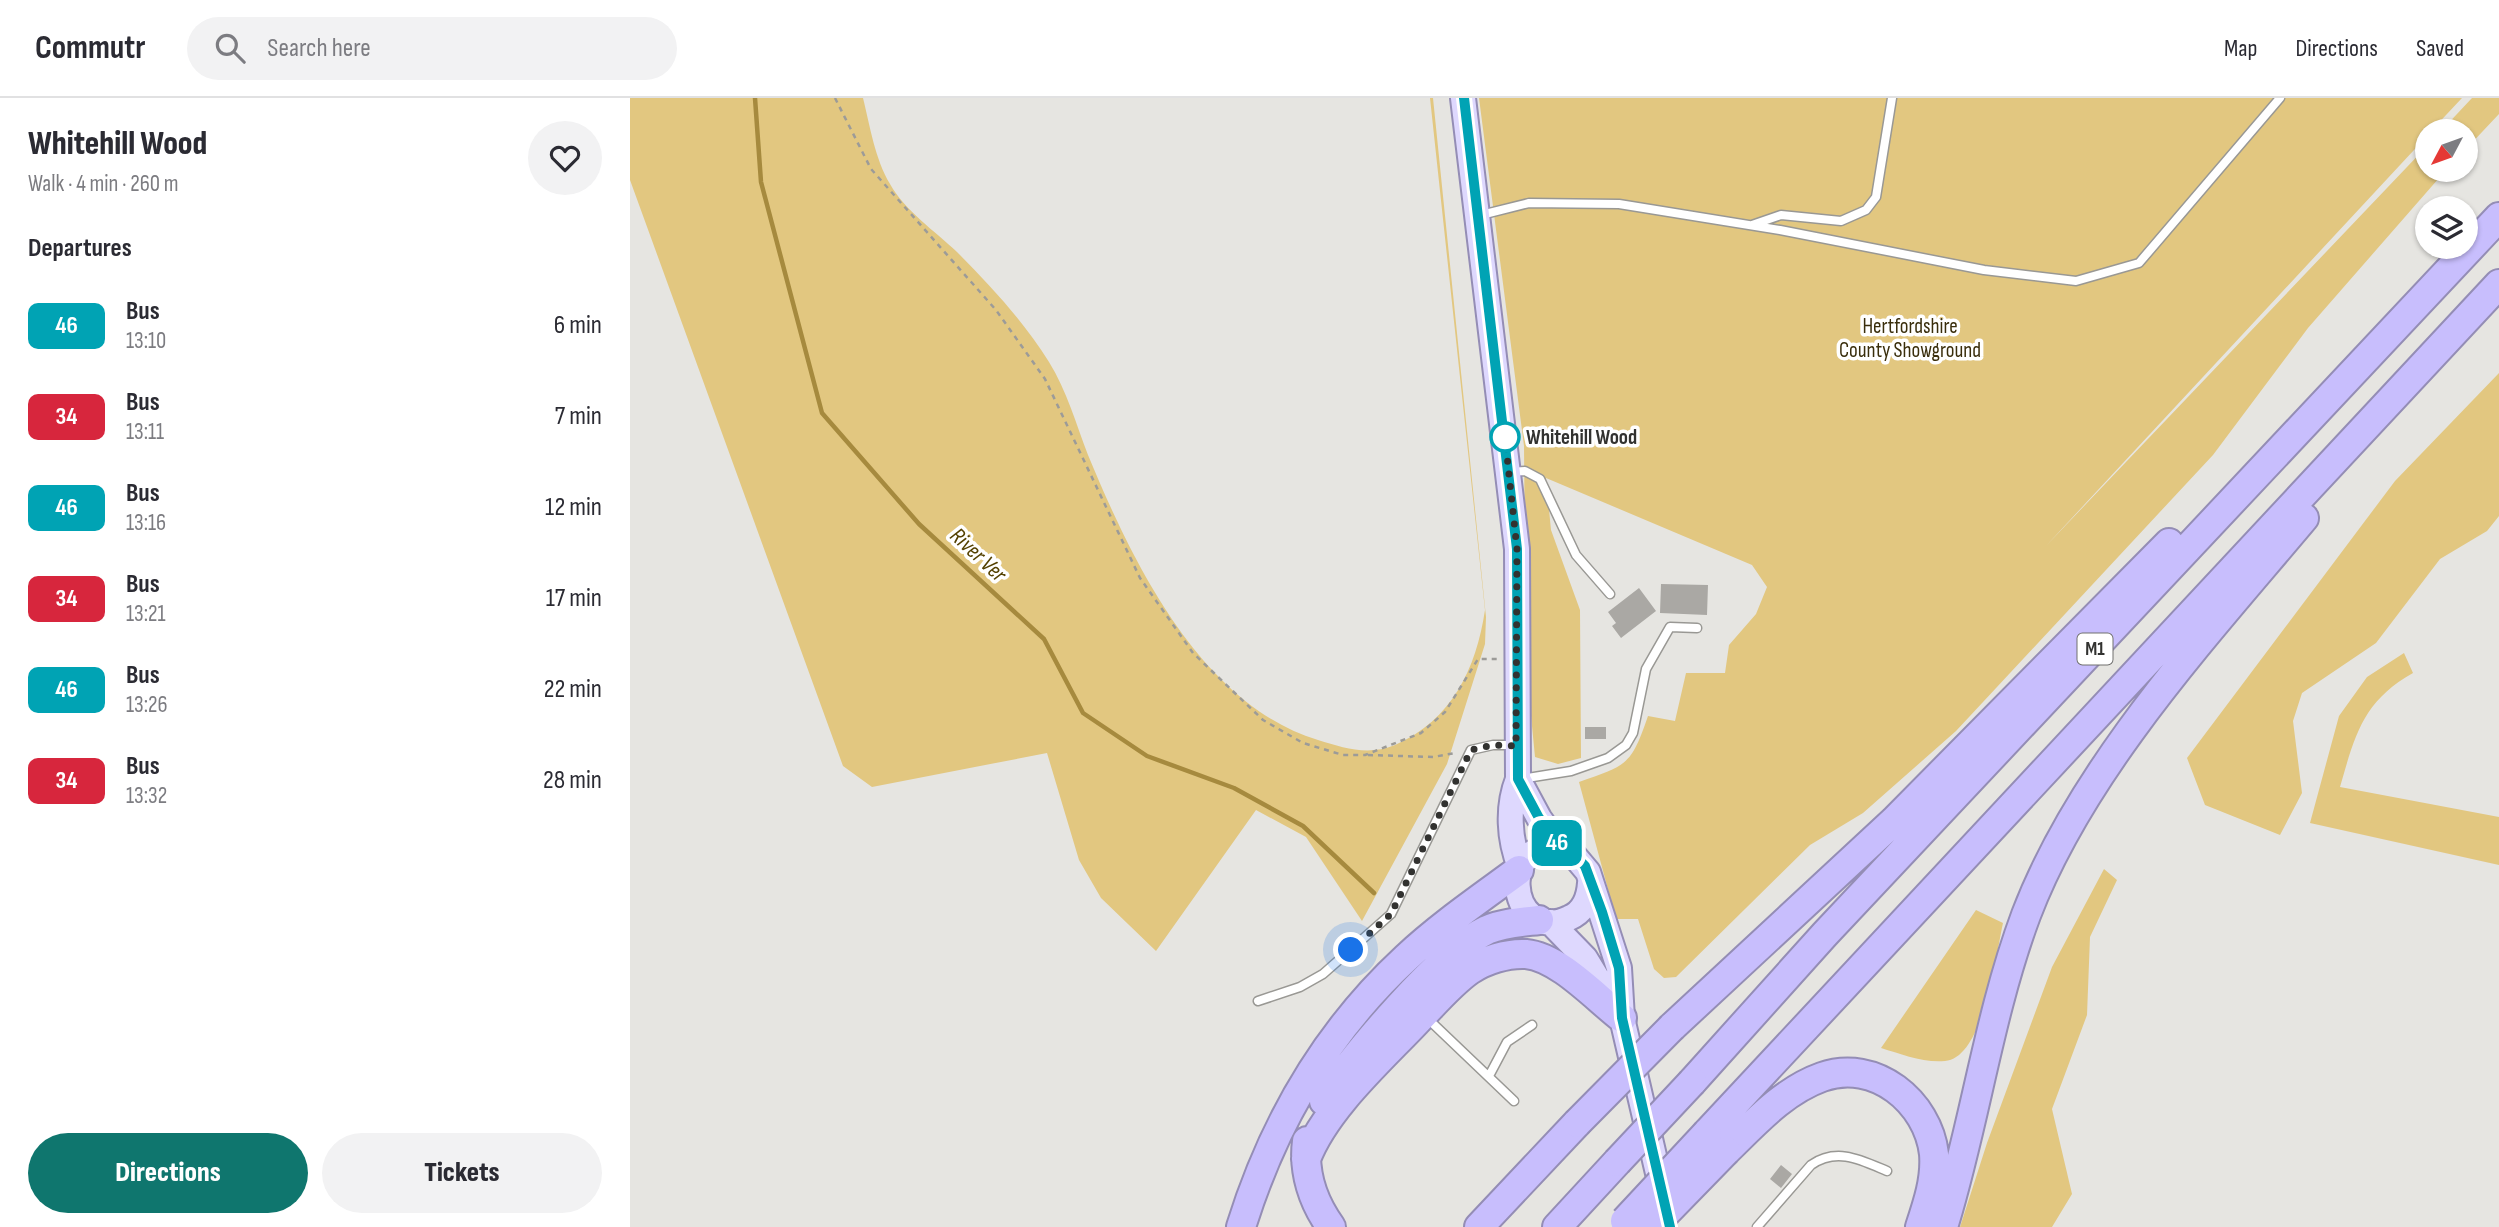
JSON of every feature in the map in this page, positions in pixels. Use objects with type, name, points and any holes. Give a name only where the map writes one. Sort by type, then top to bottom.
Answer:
[{"type":"highway","name":"M1","points":[[1557,1227],[1825,934],[2499,217]]},
{"type":"highway","points":[[1479,1227],[1672,1027],[1895,821],[2230,482],[2449,271]]},
{"type":"highway","name":"M1","points":[[1622,1224],[1716,1142],[2499,284]]},
{"type":"highway","points":[[1943,1227],[2014,950],[2043,876],[2074,816],[2128,735],[2376,433],[2450,335]]},
{"type":"highway","points":[[1241,1227],[1275,1134],[1337,1033],[1367,996],[1407,957],[1519,869]]},
{"type":"highway","points":[[1331,1227],[1313,1194],[1306,1159],[1310,1130],[1325,1099],[1369,1041],[1458,949],[1478,935],[1502,924],[1545,921]]},
{"type":"highway","points":[[1306,1159],[1314,1142],[1337,1110],[1424,1014],[1474,968],[1508,955],[1524,954],[1557,966],[1622,1018]]},
{"type":"highway","points":[[1652,1227],[1716,1142],[1808,1083],[1825,1076],[1850,1073],[1885,1082],[1902,1093],[1919,1112],[1932,1145],[1934,1178],[1920,1227]]},
{"type":"main road","points":[[1464,98],[1509,472],[1517,561],[1518,779],[1511,797],[1513,849],[1519,869],[1517,896],[1523,907],[1545,921],[1585,958],[1622,1018]]},
{"type":"main road","points":[[1518,779],[1539,818],[1561,849],[1581,860],[1619,968],[1622,1018],[1670,1227]]},
{"type":"main road","points":[[1519,869],[1539,850],[1561,849]]},
{"type":"main road","points":[[1545,921],[1567,920],[1580,911],[1587,900],[1590,883]]},
{"type":"lane","points":[[1751,225],[1781,215],[1841,221],[1866,210],[1876,197],[1892,98]]},
{"type":"lane","points":[[1477,216],[1529,203],[1619,204],[1751,225],[1984,270],[2076,281],[2138,263],[2280,98]]},
{"type":"lane","points":[[1509,472],[1525,471],[1540,479],[1576,555],[1610,594]]},
{"type":"lane","points":[[1518,779],[1570,771],[1617,753],[1633,733],[1646,669],[1670,627],[1697,628]]},
{"type":"lane","points":[[1258,1000],[1300,988],[1323,974],[1391,914],[1471,750],[1493,745],[1516,746]]},
{"type":"lane","points":[[1424,1014],[1514,1101]]},
{"type":"lane","points":[[1489,1076],[1507,1042],[1532,1025]]},
{"type":"lane","points":[[1757,1227],[1811,1165],[1822,1157],[1835,1154],[1859,1159],[1887,1171]]},
{"type":"path","points":[[835,98],[871,169],[996,310],[1045,379],[1140,578],[1193,653],[1263,720],[1303,743],[1343,755],[1433,757],[1471,750]]},
{"type":"path","points":[[1365,755],[1421,733],[1445,712],[1479,659],[1508,659]]},
{"type":"green space","points":[[630,98],[863,98],[880,164],[896,194],[994,291],[1018,318],[1049,362],[1126,539],[1175,624],[1205,662],[1238,695],[1276,722],[1318,740],[1347,748],[1375,750],[1395,745],[1415,734],[1432,722],[1446,707],[1468,672],[1485,610],[1430,98],[1433,98],[1486,617],[1485,644],[1447,764],[1362,921],[1306,837],[1256,810],[1156,951],[1101,898],[1079,860],[1047,753],[872,787],[843,766],[630,180]]},
{"type":"green space","name":"Hertfordshire County Showground","points":[[1479,98],[2462,98],[2442,119],[2415,119],[2415,149],[2045,547],[2415,159],[2415,182],[2436,182],[2423,196],[2415,196],[2415,205],[2308,328],[2213,455],[1956,731],[1863,813],[1810,845],[1676,977],[1664,978],[1654,969],[1638,919],[1616,919],[1579,782],[1618,767],[1626,761],[1637,745],[1648,716],[1675,721],[1686,673],[1725,673],[1729,645],[1756,614],[1767,587],[1752,565],[1546,478],[1551,530],[1580,610],[1581,758],[1558,764],[1535,757],[1526,664],[1524,446]]},
{"type":"green space","points":[[2472,98],[2499,98],[2499,114],[2478,136],[2478,119],[2452,119]]},
{"type":"green space","points":[[2499,373],[2499,516],[2487,531],[2440,559],[2376,643],[2302,693],[2293,721],[2302,793],[2280,835],[2205,805],[2187,758],[2395,481]]},
{"type":"green space","points":[[2404,653],[2413,673],[2383,695],[2363,721],[2340,787],[2499,817],[2499,865],[2310,823],[2339,716],[2367,677]]},
{"type":"green space","points":[[2104,869],[2117,880],[2090,937],[2087,1015],[2052,1109],[2072,1194],[2052,1227],[1960,1227],[1987,1143],[2052,967]]},
{"type":"green space","points":[[1976,910],[2003,923],[1986,1002],[1970,1043],[1958,1055],[1945,1061],[1920,1059],[1881,1048]]},
{"type":"building","points":[[1661,584],[1708,585],[1707,615],[1660,613]]},
{"type":"building","points":[[1639,588],[1656,611],[1621,638],[1612,626],[1616,623],[1608,612]]},
{"type":"building","points":[[1585,727],[1606,727],[1606,739],[1585,739]]},
{"type":"building","points":[[1781,1165],[1792,1174],[1781,1188],[1770,1179]]},
{"type":"waterway","name":"River Ver","points":[[755,98],[761,182],[822,413],[919,524],[1044,639],[1083,713],[1147,756],[1234,788],[1303,826],[1374,893]]},
{"type":"bus line","name":"46","points":[[1464,98],[1517,549],[1518,779],[1539,818],[1561,849],[1572,853],[1585,866],[1602,912],[1619,968],[1622,1018],[1670,1227]]},
{"type":"place","name":"Whitehill Wood","points":[[1505,437]]},
{"type":"route","points":[[1351,950],[1391,914],[1471,750],[1504,744],[1516,746],[1517,549],[1505,437]]}]
